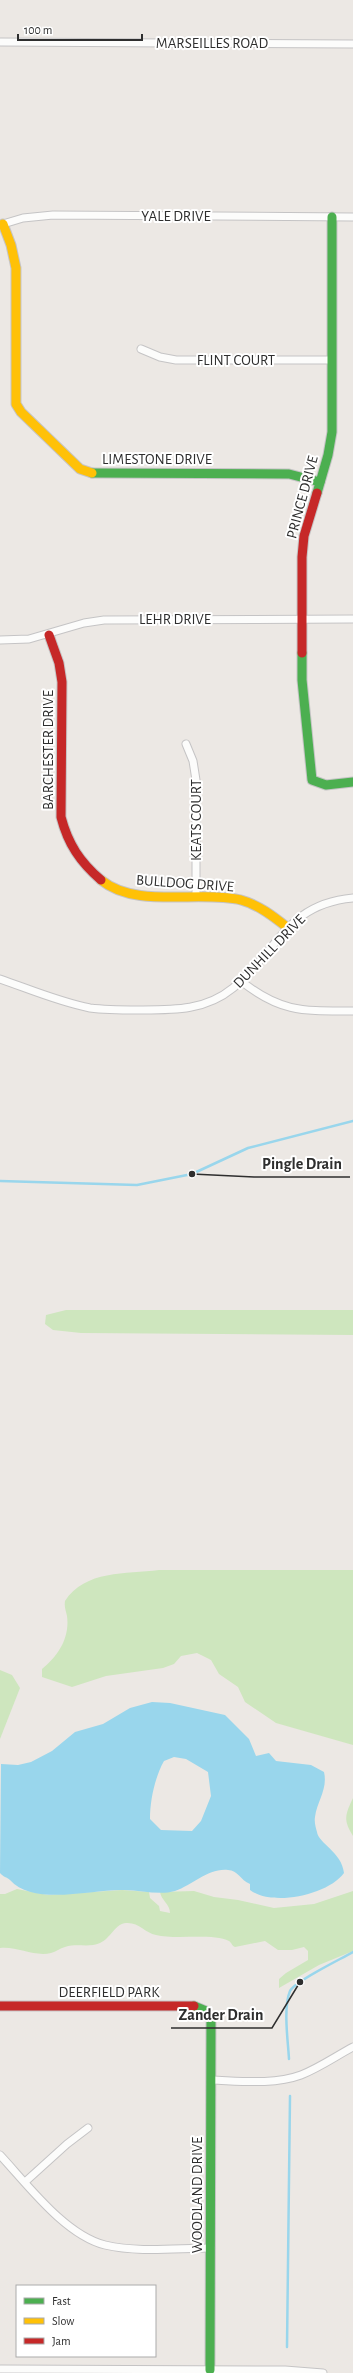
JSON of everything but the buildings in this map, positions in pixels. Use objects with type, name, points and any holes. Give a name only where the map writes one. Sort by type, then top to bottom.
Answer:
[{"type":"street","name":"MARSEILLES ROAD","points":[[0,42],[353,44]]},
{"type":"street","name":"YALE DRIVE","points":[[2,225],[23,218],[48,215],[353,217]]},
{"type":"street","name":"PRINCE DRIVE","points":[[332,217],[332,432],[302,546],[301,619],[303,691],[309,742],[310,775],[314,783],[323,785],[353,782]]},
{"type":"street","name":"LIMESTONE DRIVE","points":[[2,225],[11,245],[16,268],[16,398],[18,408],[80,469],[88,473],[278,473],[299,476],[320,482]]},
{"type":"street","name":"FLINT COURT","points":[[141,349],[160,357],[176,360],[332,360]]},
{"type":"street","name":"LEHR DRIVE","points":[[0,640],[29,639],[49,635],[84,623],[104,620],[353,619]]},
{"type":"street","name":"BARCHESTER DRIVE","points":[[49,635],[59,663],[62,682],[62,817],[68,840],[82,863]]},
{"type":"street","name":"KEATS COURT","points":[[186,744],[193,761],[196,780],[196,897]]},
{"type":"street","name":"BULLDOG DRIVE","points":[[82,863],[96,877],[127,893],[141,896],[231,898],[251,903],[266,911],[288,928]]},
{"type":"street","name":"DUNHILL DRIVE","points":[[0,979],[89,1007],[128,1010],[182,1010],[195,1008],[221,997],[241,981],[300,916],[322,904],[353,898]]},
{"type":"street","points":[[241,981],[258,994],[285,1007],[305,1011],[353,1011]]},
{"type":"street","name":"DEERFIELD PARK","points":[[0,2006],[196,2006],[205,2009],[211,2020]]},
{"type":"street","name":"WOODLAND DRIVE","points":[[210,2370],[211,2020]]},
{"type":"street","points":[[212,2080],[270,2080],[291,2078],[309,2071],[353,2047]]},
{"type":"street","points":[[25,2182],[67,2144],[88,2128]]},
{"type":"street","points":[[0,2155],[63,2222],[93,2241],[129,2248],[211,2248]]},
{"type":"street","points":[[0,2369],[210,2370],[323,2373]]},
{"type":"green space","points":[[66,1310],[353,1310],[353,1335],[81,1333],[53,1330],[45,1324],[46,1315]]},
{"type":"green space","points":[[159,1570],[353,1570],[353,1745],[276,1723],[245,1702],[238,1687],[219,1674],[211,1660],[197,1653],[181,1656],[174,1664],[163,1668],[106,1676],[72,1687],[42,1677],[42,1669],[58,1652],[65,1639],[67,1632],[67,1616],[65,1601],[73,1591],[83,1584],[107,1575]]},
{"type":"green space","points":[[0,1670],[12,1675],[20,1688],[0,1739]]},
{"type":"green space","points":[[353,1798],[353,1836],[346,1821],[346,1817]]},
{"type":"green space","points":[[17,1889],[48,1895],[122,1890],[149,1892],[150,1898],[159,1906],[160,1911],[170,1913],[169,1907],[160,1892],[194,1891],[214,1897],[238,1900],[274,1908],[314,1904],[353,1891],[353,1951],[319,1965],[279,1988],[279,1979],[308,1960],[308,1951],[304,1947],[292,1950],[278,1950],[265,1941],[235,1947],[229,1941],[213,1937],[173,1937],[152,1934],[135,1924],[126,1923],[116,1928],[104,1941],[92,1945],[74,1945],[45,1954],[32,1953],[13,1948],[0,1948],[0,1894],[5,1894]]},
{"type":"water","points":[[152,1702],[170,1703],[225,1715],[249,1739],[256,1756],[269,1753],[276,1761],[311,1765],[324,1772],[325,1784],[316,1811],[315,1825],[318,1836],[339,1859],[344,1873],[336,1881],[313,1893],[285,1898],[272,1898],[260,1895],[250,1890],[250,1884],[231,1870],[221,1870],[207,1874],[175,1891],[162,1893],[121,1890],[47,1895],[33,1893],[20,1888],[2,1875],[0,1873],[1,1764],[18,1765],[31,1762],[52,1751],[75,1732],[103,1724],[130,1708]],"holes":[[[174,1757],[186,1759],[208,1772],[211,1796],[201,1821],[192,1831],[161,1830],[150,1819],[152,1797],[158,1774],[164,1761]]]},
{"type":"waterway","points":[[0,1181],[137,1185],[192,1174],[248,1148],[353,1121]]},
{"type":"waterway","points":[[289,2059],[286,2015],[290,1991],[309,1976],[353,1952]]},
{"type":"waterway","points":[[287,2347],[290,2096]]},
{"type":"traffic: fast","points":[[317,493],[328,455],[332,432],[332,217]]},
{"type":"traffic: fast","points":[[92,473],[289,474],[320,482]]},
{"type":"traffic: fast","points":[[302,653],[302,680],[312,780],[326,785],[353,782]]},
{"type":"traffic: fast","points":[[194,2006],[206,2011],[211,2020],[210,2370]]},
{"type":"traffic: slow","points":[[3,224],[11,245],[16,268],[16,404],[21,412],[80,469],[92,473]]},
{"type":"traffic: slow","points":[[101,880],[115,889],[132,894],[168,897],[224,897],[241,900],[260,908],[288,928]]},
{"type":"traffic: jam","points":[[302,653],[302,557],[304,536],[317,493]]},
{"type":"traffic: jam","points":[[49,635],[59,663],[62,682],[61,817],[67,836],[76,852],[101,880]]},
{"type":"traffic: jam","points":[[0,2006],[194,2006]]},
{"type":"place","name":"Pingle Drain","points":[[192,1174]]},
{"type":"place","name":"Zander Drain","points":[[300,1982]]}]
